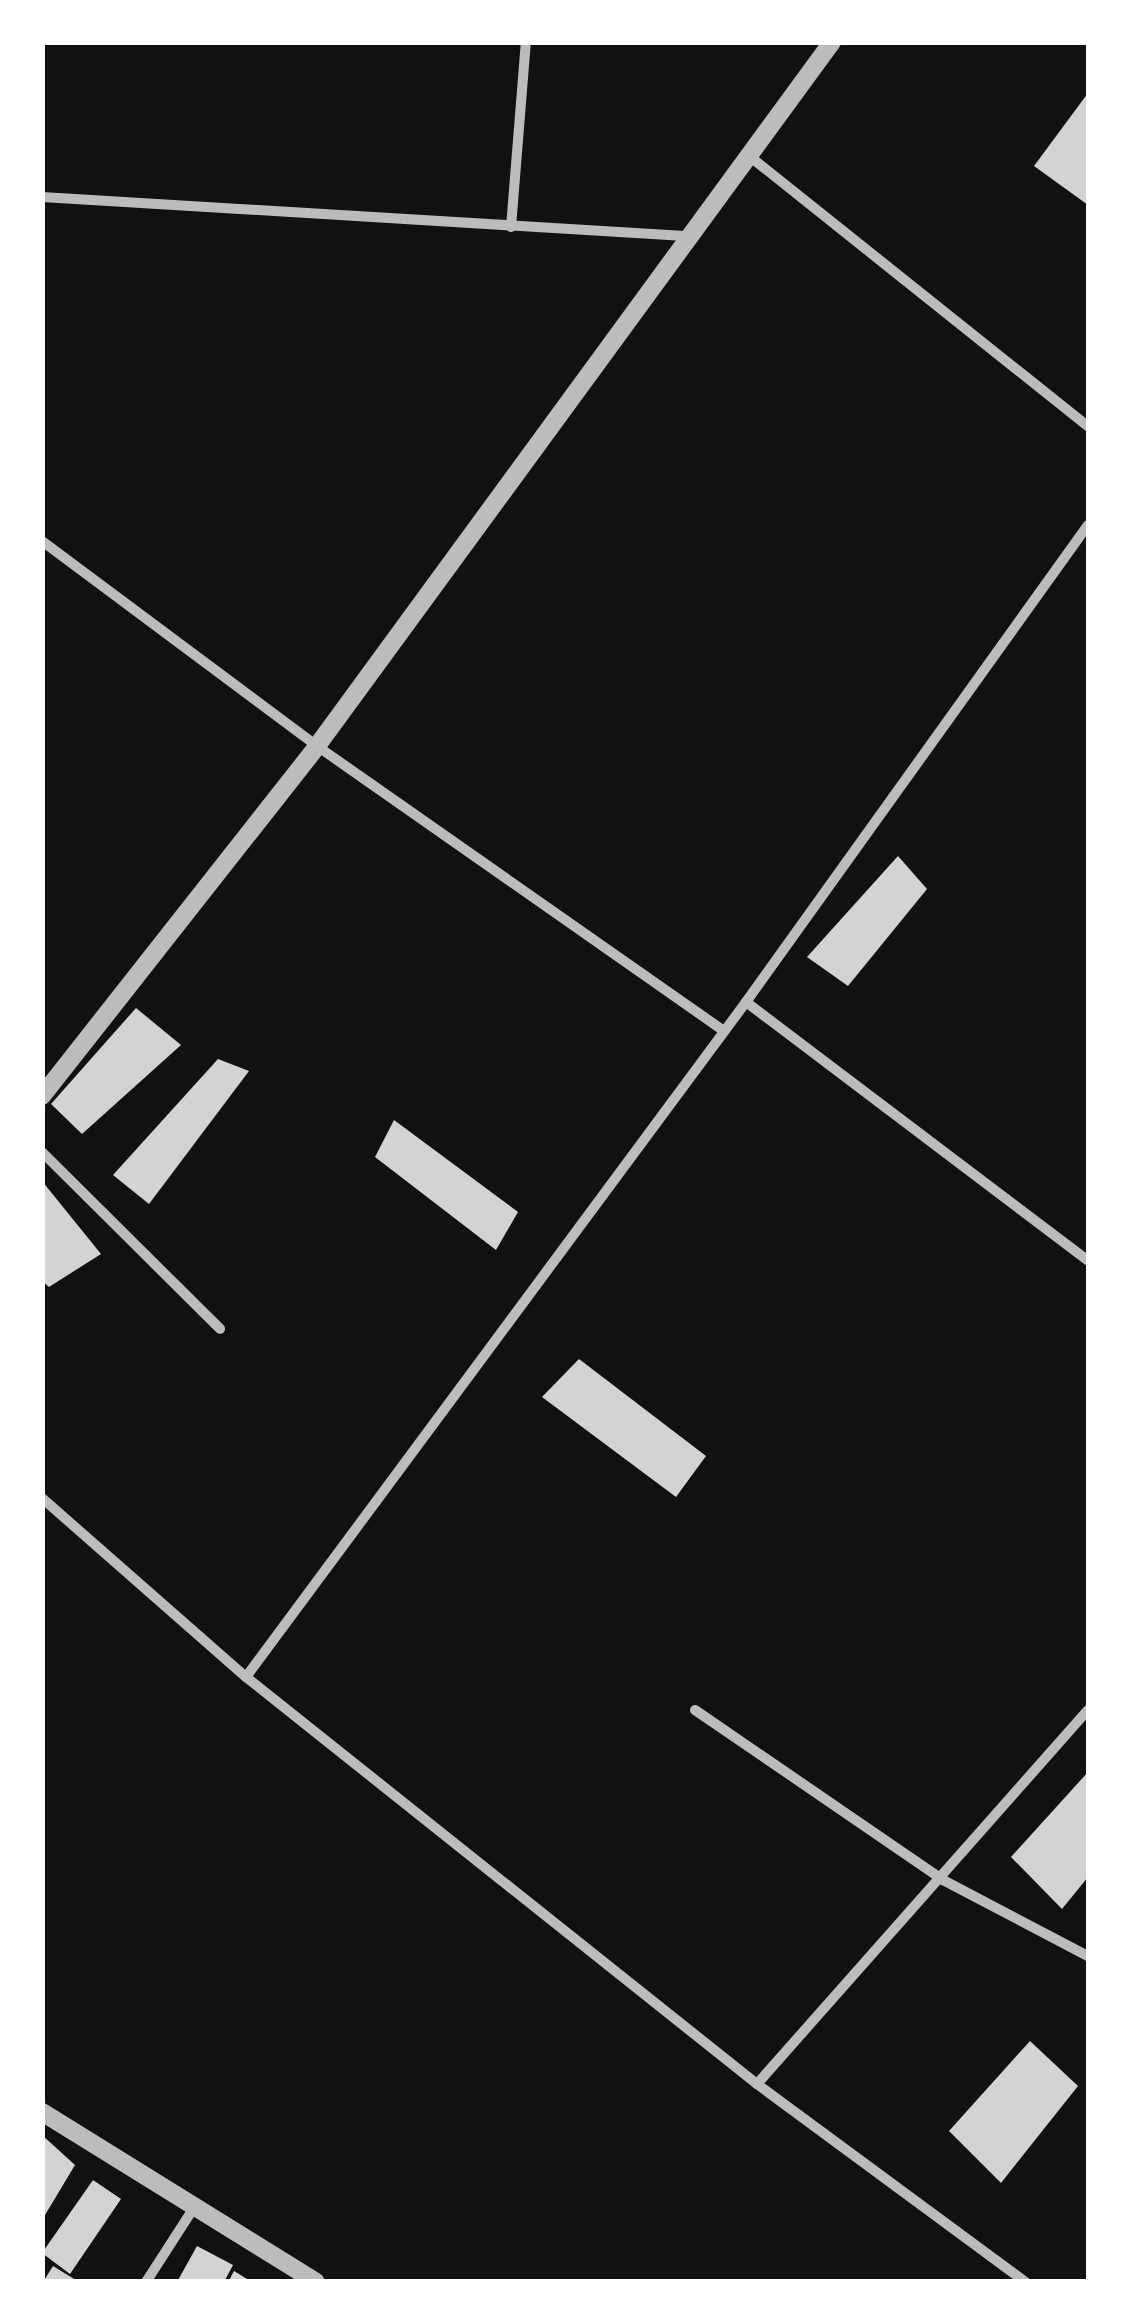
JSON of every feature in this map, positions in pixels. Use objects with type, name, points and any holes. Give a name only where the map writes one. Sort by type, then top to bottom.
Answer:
[{"type":"street","points":[[511,227],[526,42]]},
{"type":"street","points":[[42,1096],[317,746],[685,236],[832,42]]},
{"type":"street","points":[[748,155],[1088,426]]},
{"type":"street","points":[[42,197],[685,236]]},
{"type":"street","points":[[246,1678],[746,1002],[1088,525]]},
{"type":"street","points":[[42,542],[317,746],[724,1032]]},
{"type":"street","points":[[746,1002],[1088,1261]]},
{"type":"street","points":[[42,1152],[220,1329]]},
{"type":"street","points":[[42,1498],[246,1678],[757,2084],[1026,2282]]},
{"type":"street","points":[[695,1710],[942,1880],[1088,1956]]},
{"type":"street","points":[[757,2084],[942,1880],[1088,1710]]},
{"type":"street","points":[[42,2112],[316,2282]]},
{"type":"street","points":[[146,2282],[195,2206]]},
{"type":"building","points":[[1088,93],[1088,205],[1034,166]]},
{"type":"building","points":[[898,856],[927,889],[848,986],[807,957]]},
{"type":"building","points":[[136,1008],[181,1045],[82,1134],[51,1104]]},
{"type":"building","points":[[218,1059],[249,1071],[149,1204],[113,1175]]},
{"type":"building","points":[[394,1120],[518,1212],[496,1250],[375,1157]]},
{"type":"building","points":[[42,1181],[101,1254],[49,1287],[42,1281]]},
{"type":"building","points":[[579,1359],[706,1456],[676,1497],[542,1397]]},
{"type":"building","points":[[1088,1772],[1088,1877],[1062,1909],[1011,1857]]},
{"type":"building","points":[[1030,2041],[1078,2086],[1001,2183],[949,2131]]},
{"type":"building","points":[[42,2135],[75,2165],[42,2220]]},
{"type":"building","points":[[93,2180],[121,2199],[70,2274],[42,2253]]},
{"type":"building","points":[[197,2246],[233,2265],[224,2282],[177,2282]]},
{"type":"building","points":[[53,2266],[79,2282],[43,2282]]},
{"type":"building","points":[[234,2271],[252,2282],[228,2282]]}]
